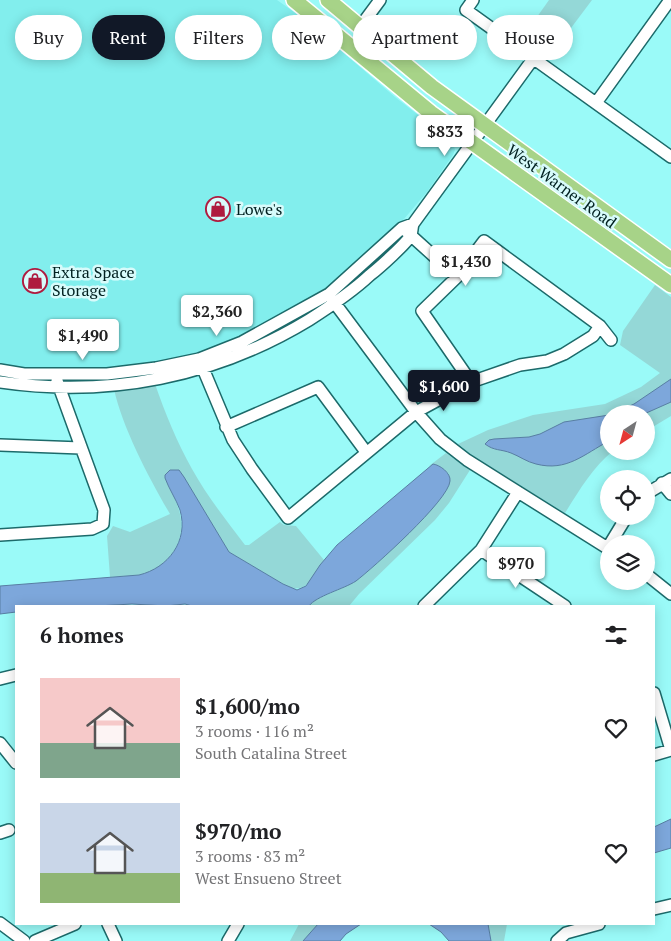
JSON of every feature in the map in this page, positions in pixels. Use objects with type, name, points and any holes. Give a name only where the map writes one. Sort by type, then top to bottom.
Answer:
[{"type":"main road","name":"West Warner Road","points":[[294,0],[420,104],[471,143],[671,286]]},
{"type":"main road","name":"West Warner Road","points":[[328,0],[353,22]]},
{"type":"main road","name":"West Warner Road","points":[[399,60],[484,126],[671,260]]},
{"type":"street","points":[[369,15],[380,0]]},
{"type":"street","points":[[473,0],[466,10],[487,25]]},
{"type":"street","points":[[596,103],[670,0]]},
{"type":"street","points":[[0,382],[59,388],[151,382],[201,363],[332,299],[409,229],[532,60]]},
{"type":"street","points":[[534,60],[671,157]]},
{"type":"street","points":[[409,229],[457,277]]},
{"type":"street","points":[[471,382],[422,311],[457,277],[484,241],[600,326],[610,340]]},
{"type":"street","points":[[332,299],[416,412],[440,439],[518,492],[600,542]]},
{"type":"street","points":[[201,363],[226,426],[243,457],[288,518],[416,412],[471,382],[520,365],[547,360],[564,354],[593,336],[600,326]]},
{"type":"street","points":[[0,370],[24,374],[107,374],[201,363]]},
{"type":"street","points":[[0,535],[92,529],[103,524],[104,510],[54,375]]},
{"type":"street","points":[[226,426],[318,388],[366,452]]},
{"type":"street","points":[[0,446],[81,448]]},
{"type":"street","points":[[655,488],[666,481],[671,494]]},
{"type":"street","points":[[425,605],[481,550],[518,492]]},
{"type":"street","points":[[481,550],[564,605]]},
{"type":"street","points":[[655,581],[671,594]]},
{"type":"street","points":[[0,679],[15,674]]},
{"type":"street","points":[[655,696],[671,750],[655,755]]},
{"type":"street","points":[[0,743],[15,762]]},
{"type":"street","points":[[655,909],[671,905]]},
{"type":"street","points":[[0,923],[24,941]]},
{"type":"street","points":[[35,941],[73,925]]},
{"type":"street","points":[[108,925],[116,941]]},
{"type":"street","points":[[228,941],[237,925]]},
{"type":"street","points":[[558,940],[566,933],[595,925]]},
{"type":"shaded area","points":[[0,0],[277,0],[298,15],[272,15],[272,60],[343,60],[343,52],[395,97],[453,142],[455,150],[453,155],[427,192],[387,239],[327,291],[277,321],[206,352],[152,364],[103,371],[31,370],[0,366]]},
{"type":"shaded area","points":[[549,0],[592,0],[573,25],[573,15],[538,15]]},
{"type":"shaded area","points":[[655,285],[671,297],[671,416],[655,426],[655,405],[600,405],[600,460],[603,460],[592,472],[565,513],[477,459],[458,444],[488,430],[533,415],[605,404],[641,387],[660,373],[620,345],[623,331]]},
{"type":"shaded area","points":[[671,379],[671,402],[655,409],[655,405],[632,405]]},
{"type":"shaded area","points":[[155,384],[181,448],[192,469],[210,498],[245,545],[249,545],[280,522],[284,525],[296,526],[324,560],[307,584],[302,587],[290,588],[229,552],[184,477],[167,483],[176,501],[181,518],[180,536],[170,557],[152,572],[134,576],[110,577],[107,536],[113,526],[130,532],[170,514],[130,436],[114,389]]},
{"type":"shaded area","points":[[600,416],[600,446],[566,464],[547,466],[529,462],[511,453],[491,448],[485,444],[489,440],[494,439],[529,437],[540,434],[564,422]]},
{"type":"shaded area","points":[[446,453],[470,470],[449,503],[435,520],[350,605],[310,605],[315,600],[342,588],[366,573],[418,524],[449,474],[437,465],[429,466]]},
{"type":"shaded area","points":[[433,464],[439,466],[449,475],[450,481],[437,503],[378,563],[356,581],[318,599],[310,605],[15,605],[15,612],[0,614],[0,586],[139,575],[159,566],[167,560],[179,542],[182,521],[180,510],[165,478],[165,475],[170,470],[179,470],[229,552],[283,584],[297,590],[306,586],[337,545]]},
{"type":"shaded area","points":[[671,819],[671,848],[655,853],[655,827]]},
{"type":"shaded area","points":[[298,925],[317,925],[303,941],[290,941]]},
{"type":"shaded area","points":[[317,925],[360,925],[346,934],[340,941],[303,941]]},
{"type":"shaded area","points":[[430,925],[488,925],[491,941],[449,941],[441,932]]},
{"type":"shaded area","points":[[488,925],[507,925],[504,941],[491,941]]},
{"type":"place","name":"Lowe's","points":[[218,209]]},
{"type":"place","name":"Extra Space Storage","points":[[35,281]]}]
